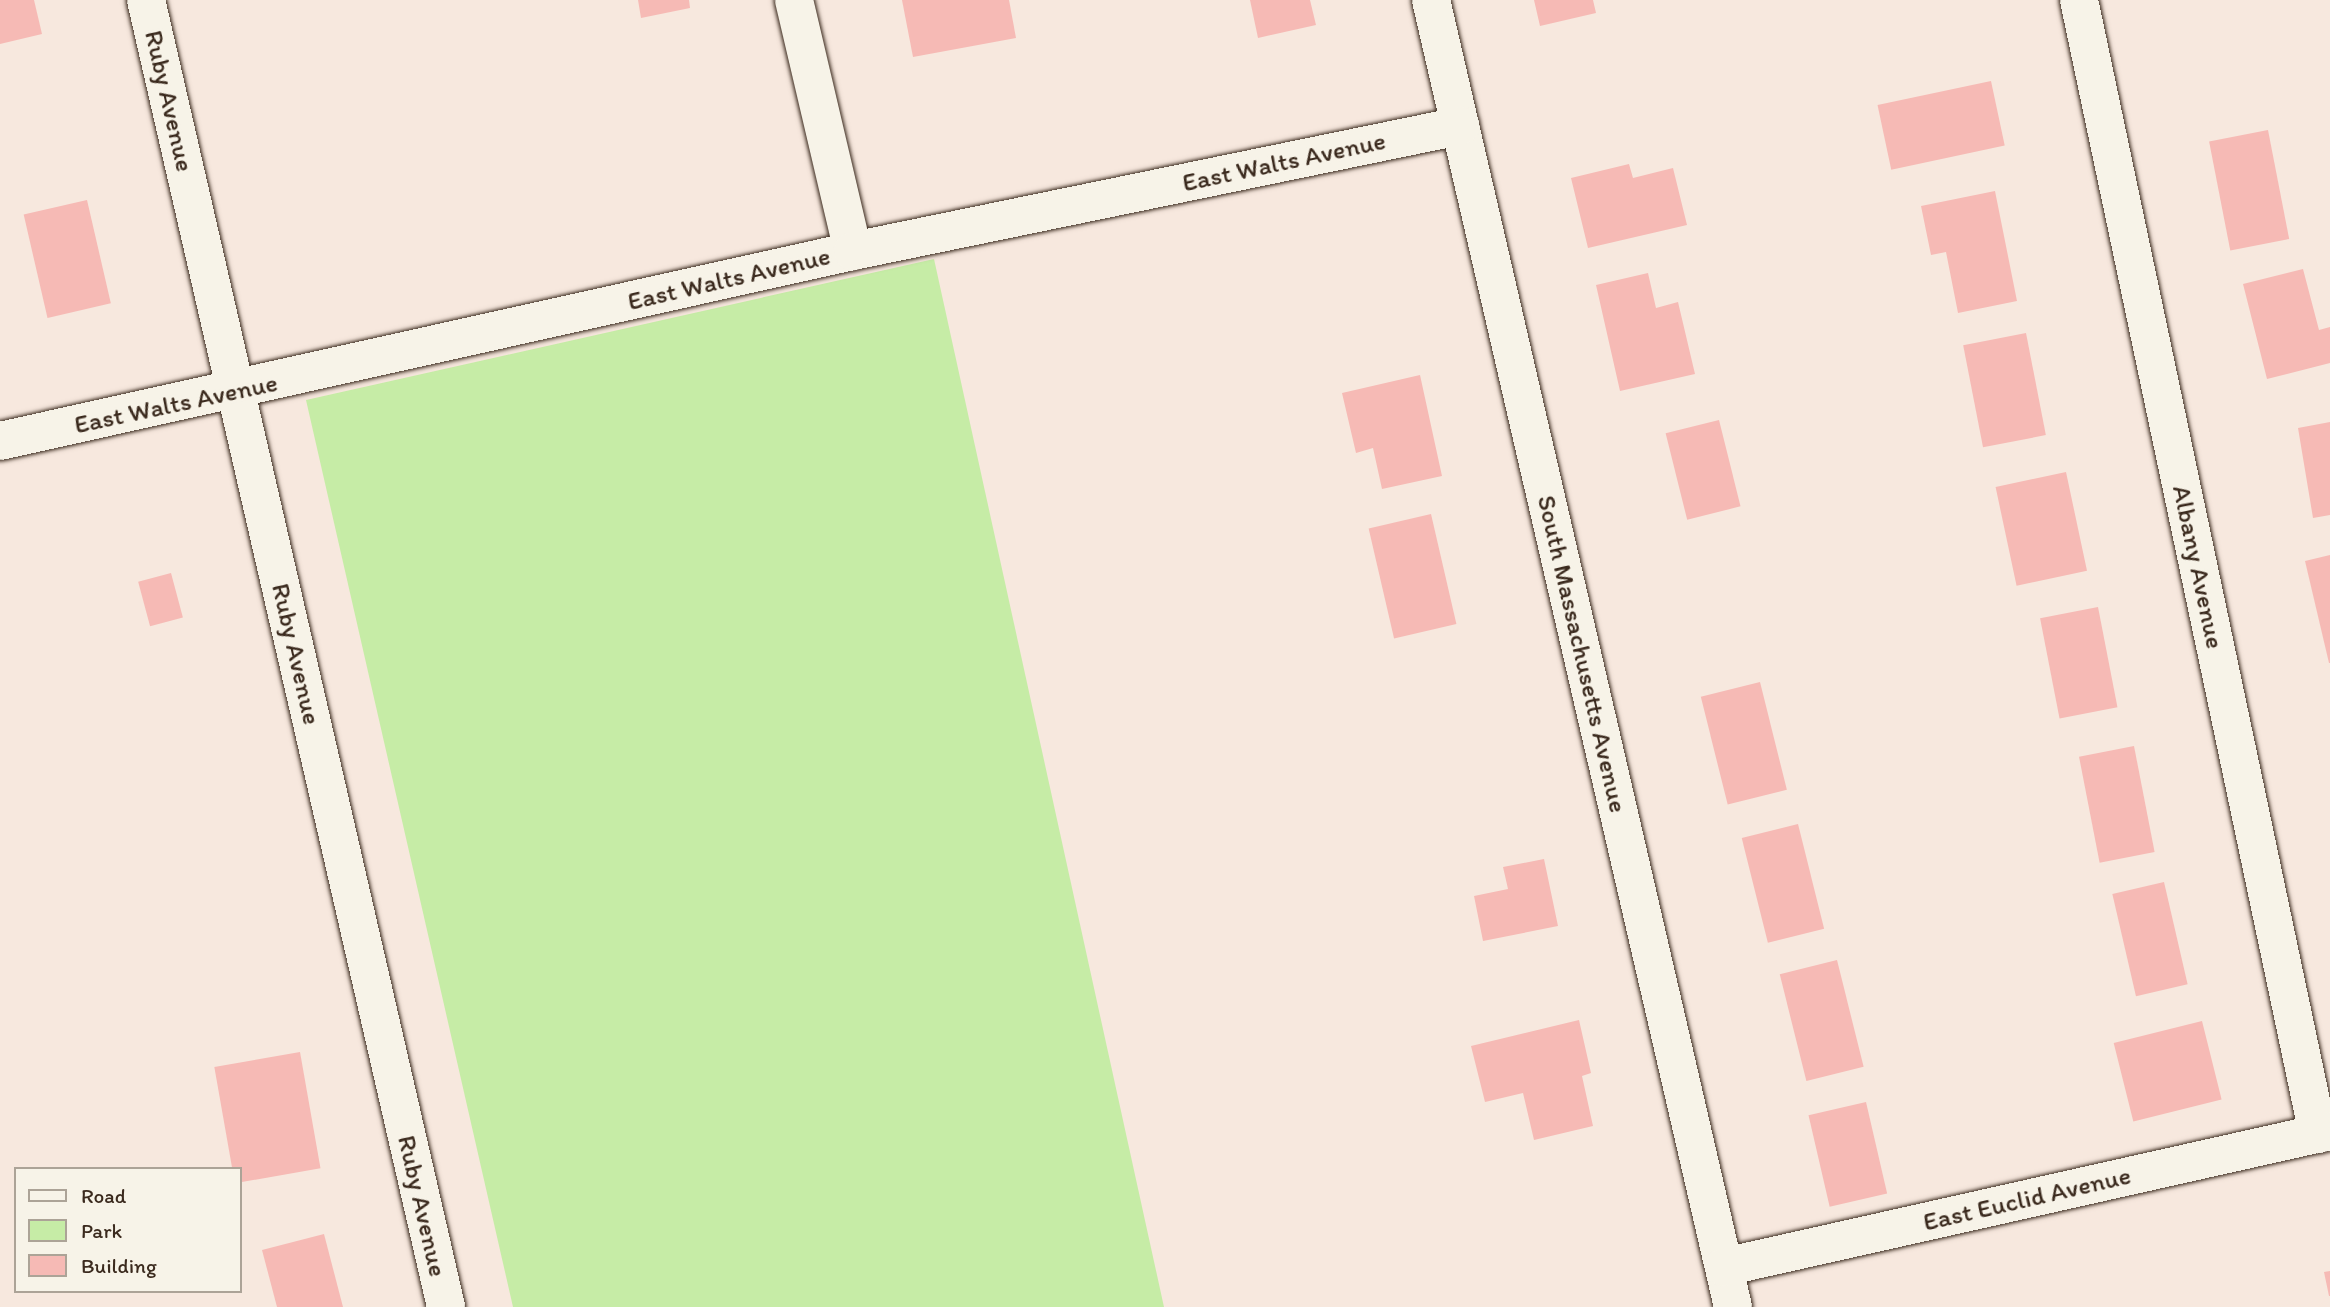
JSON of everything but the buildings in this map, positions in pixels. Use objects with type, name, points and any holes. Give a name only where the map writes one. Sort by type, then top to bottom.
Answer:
[{"type":"street","name":"Ruby Avenue","points":[[146,0],[446,1307]]},
{"type":"street","points":[[794,0],[853,251]]},
{"type":"street","name":"South Massachusetts Avenue","points":[[1431,0],[1733,1307]]},
{"type":"street","name":"Albany Avenue","points":[[2078,0],[2324,1132]]},
{"type":"street","name":"East Walts Avenue","points":[[0,441],[236,392],[853,251],[1460,126]]},
{"type":"street","name":"East Euclid Avenue","points":[[1724,1268],[2324,1132]]},
{"type":"green space","points":[[934,259],[1164,1307],[513,1307],[306,400]]}]
